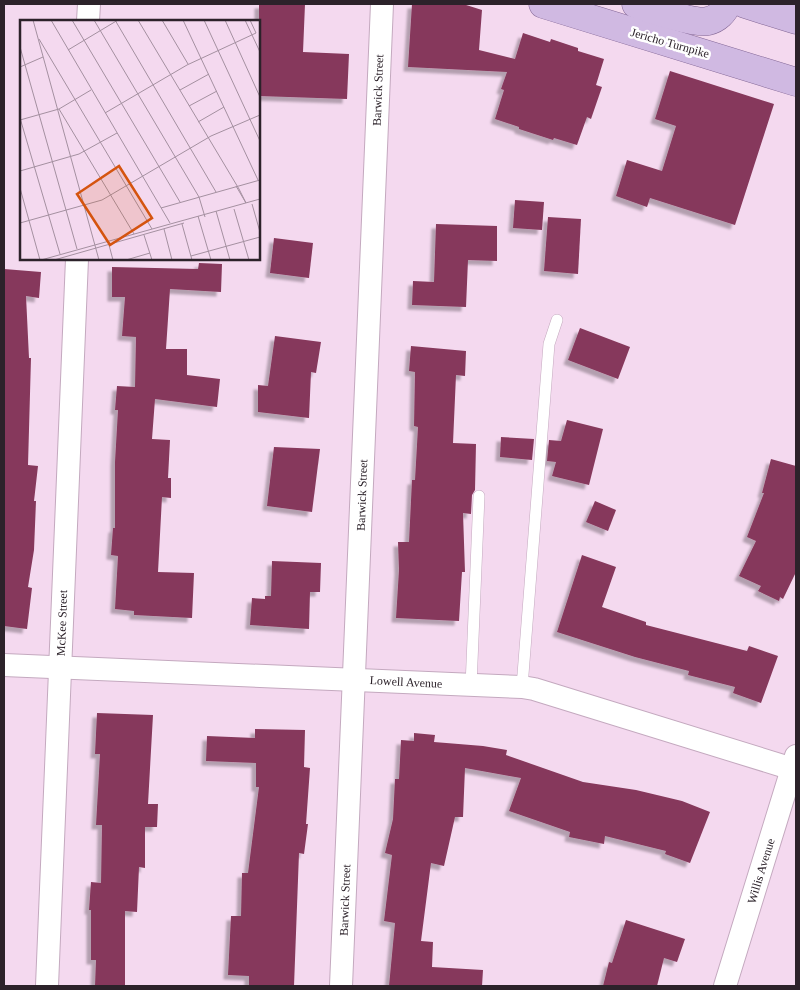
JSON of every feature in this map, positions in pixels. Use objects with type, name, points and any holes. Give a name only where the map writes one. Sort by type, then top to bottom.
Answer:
[{"type":"main road","name":"Jericho Turnpike","points":[[543,4],[796,82]]},
{"type":"main road","points":[[636,4],[690,19],[706,21],[718,17],[727,4]]},
{"type":"main road","points":[[745,4],[796,20]]},
{"type":"street","points":[[88,20],[89,4]]},
{"type":"street","name":"Barwick Street","points":[[341,986],[382,4]]},
{"type":"street","name":"McKee Street","points":[[47,986],[77,260]]},
{"type":"street","name":"Lowell Avenue","points":[[4,664],[522,687],[795,765]]},
{"type":"street","name":"Willis Avenue","points":[[725,986],[795,765]]},
{"type":"lane","points":[[522,687],[550,344],[558,320]]},
{"type":"lane","points":[[471,686],[479,496]]},
{"type":"building","points":[[259,4],[305,4],[303,52],[349,54],[347,99],[260,96]]},
{"type":"building","points":[[412,4],[463,4],[482,10],[479,50],[515,59],[523,33],[550,42],[551,39],[578,48],[578,51],[604,59],[596,85],[602,87],[591,119],[587,117],[577,145],[554,138],[553,140],[495,119],[504,90],[501,89],[507,72],[408,67]]},
{"type":"building","points":[[670,71],[774,104],[735,225],[650,198],[647,207],[616,196],[627,160],[662,171],[676,126],[655,119]]},
{"type":"building","points":[[515,200],[544,202],[542,230],[513,228]]},
{"type":"building","points":[[548,217],[581,219],[578,274],[544,271]]},
{"type":"building","points":[[436,224],[497,226],[497,261],[468,260],[466,307],[412,305],[413,281],[434,282]]},
{"type":"building","points":[[274,238],[313,243],[309,278],[270,273]]},
{"type":"building","points":[[199,263],[222,264],[221,292],[170,289],[166,349],[187,349],[187,375],[220,379],[217,407],[155,399],[152,439],[170,440],[168,478],[171,478],[171,498],[162,497],[158,572],[194,573],[192,618],[134,615],[134,611],[115,609],[118,556],[111,555],[113,528],[115,528],[115,462],[118,410],[115,410],[117,386],[135,387],[136,337],[122,336],[125,297],[112,297],[112,267],[198,269]]},
{"type":"building","points":[[4,269],[41,272],[39,298],[26,296],[29,358],[31,358],[28,465],[38,466],[34,501],[36,501],[34,550],[28,587],[32,588],[27,629],[4,626]]},
{"type":"building","points":[[580,328],[630,347],[618,379],[568,360]]},
{"type":"building","points":[[275,336],[321,342],[316,373],[311,372],[309,418],[258,412],[258,385],[268,386]]},
{"type":"building","points":[[411,346],[466,351],[465,376],[456,375],[453,443],[476,444],[475,490],[472,495],[471,514],[463,513],[465,572],[462,572],[459,621],[396,618],[399,570],[398,542],[409,542],[412,480],[415,480],[418,427],[414,426],[415,372],[409,371]]},
{"type":"building","points":[[567,420],[603,429],[589,485],[552,476],[556,462],[547,461],[549,440],[561,441]]},
{"type":"building","points":[[501,437],[534,439],[532,460],[500,457]]},
{"type":"building","points":[[274,447],[320,449],[312,512],[267,506]]},
{"type":"building","points":[[771,459],[796,466],[796,572],[783,599],[780,597],[779,601],[758,591],[761,586],[739,576],[756,541],[747,537],[764,493],[762,493]]},
{"type":"building","points":[[595,501],[616,510],[608,531],[586,522]]},
{"type":"building","points":[[582,555],[616,567],[602,607],[646,622],[646,625],[747,651],[749,646],[778,656],[761,703],[733,693],[735,687],[688,675],[689,671],[635,657],[557,632]]},
{"type":"building","points":[[272,561],[321,563],[320,592],[310,592],[309,629],[250,625],[252,598],[265,599],[265,596],[271,596]]},
{"type":"building","points":[[97,713],[153,715],[148,804],[158,804],[157,827],[145,827],[145,868],[139,867],[137,912],[125,911],[125,986],[95,986],[96,960],[91,960],[91,910],[89,910],[91,882],[101,883],[102,825],[96,825],[100,754],[95,754]]},
{"type":"building","points":[[255,729],[305,730],[304,767],[310,768],[306,824],[308,824],[304,854],[299,853],[294,986],[249,986],[249,976],[228,975],[231,916],[241,916],[242,873],[248,873],[259,787],[256,787],[256,763],[206,761],[207,736],[255,738]]},
{"type":"building","points":[[414,733],[435,735],[434,742],[507,750],[506,755],[583,782],[636,790],[682,801],[710,812],[690,863],[665,854],[666,851],[605,836],[604,844],[569,837],[570,832],[509,811],[521,778],[465,768],[463,817],[455,817],[444,866],[431,863],[421,941],[433,942],[432,967],[483,970],[482,986],[389,986],[395,923],[384,921],[392,855],[385,853],[393,819],[395,779],[399,779],[401,740],[414,741]]},
{"type":"building","points":[[626,920],[685,939],[677,962],[664,958],[657,986],[603,986],[609,962],[612,963]]}]
